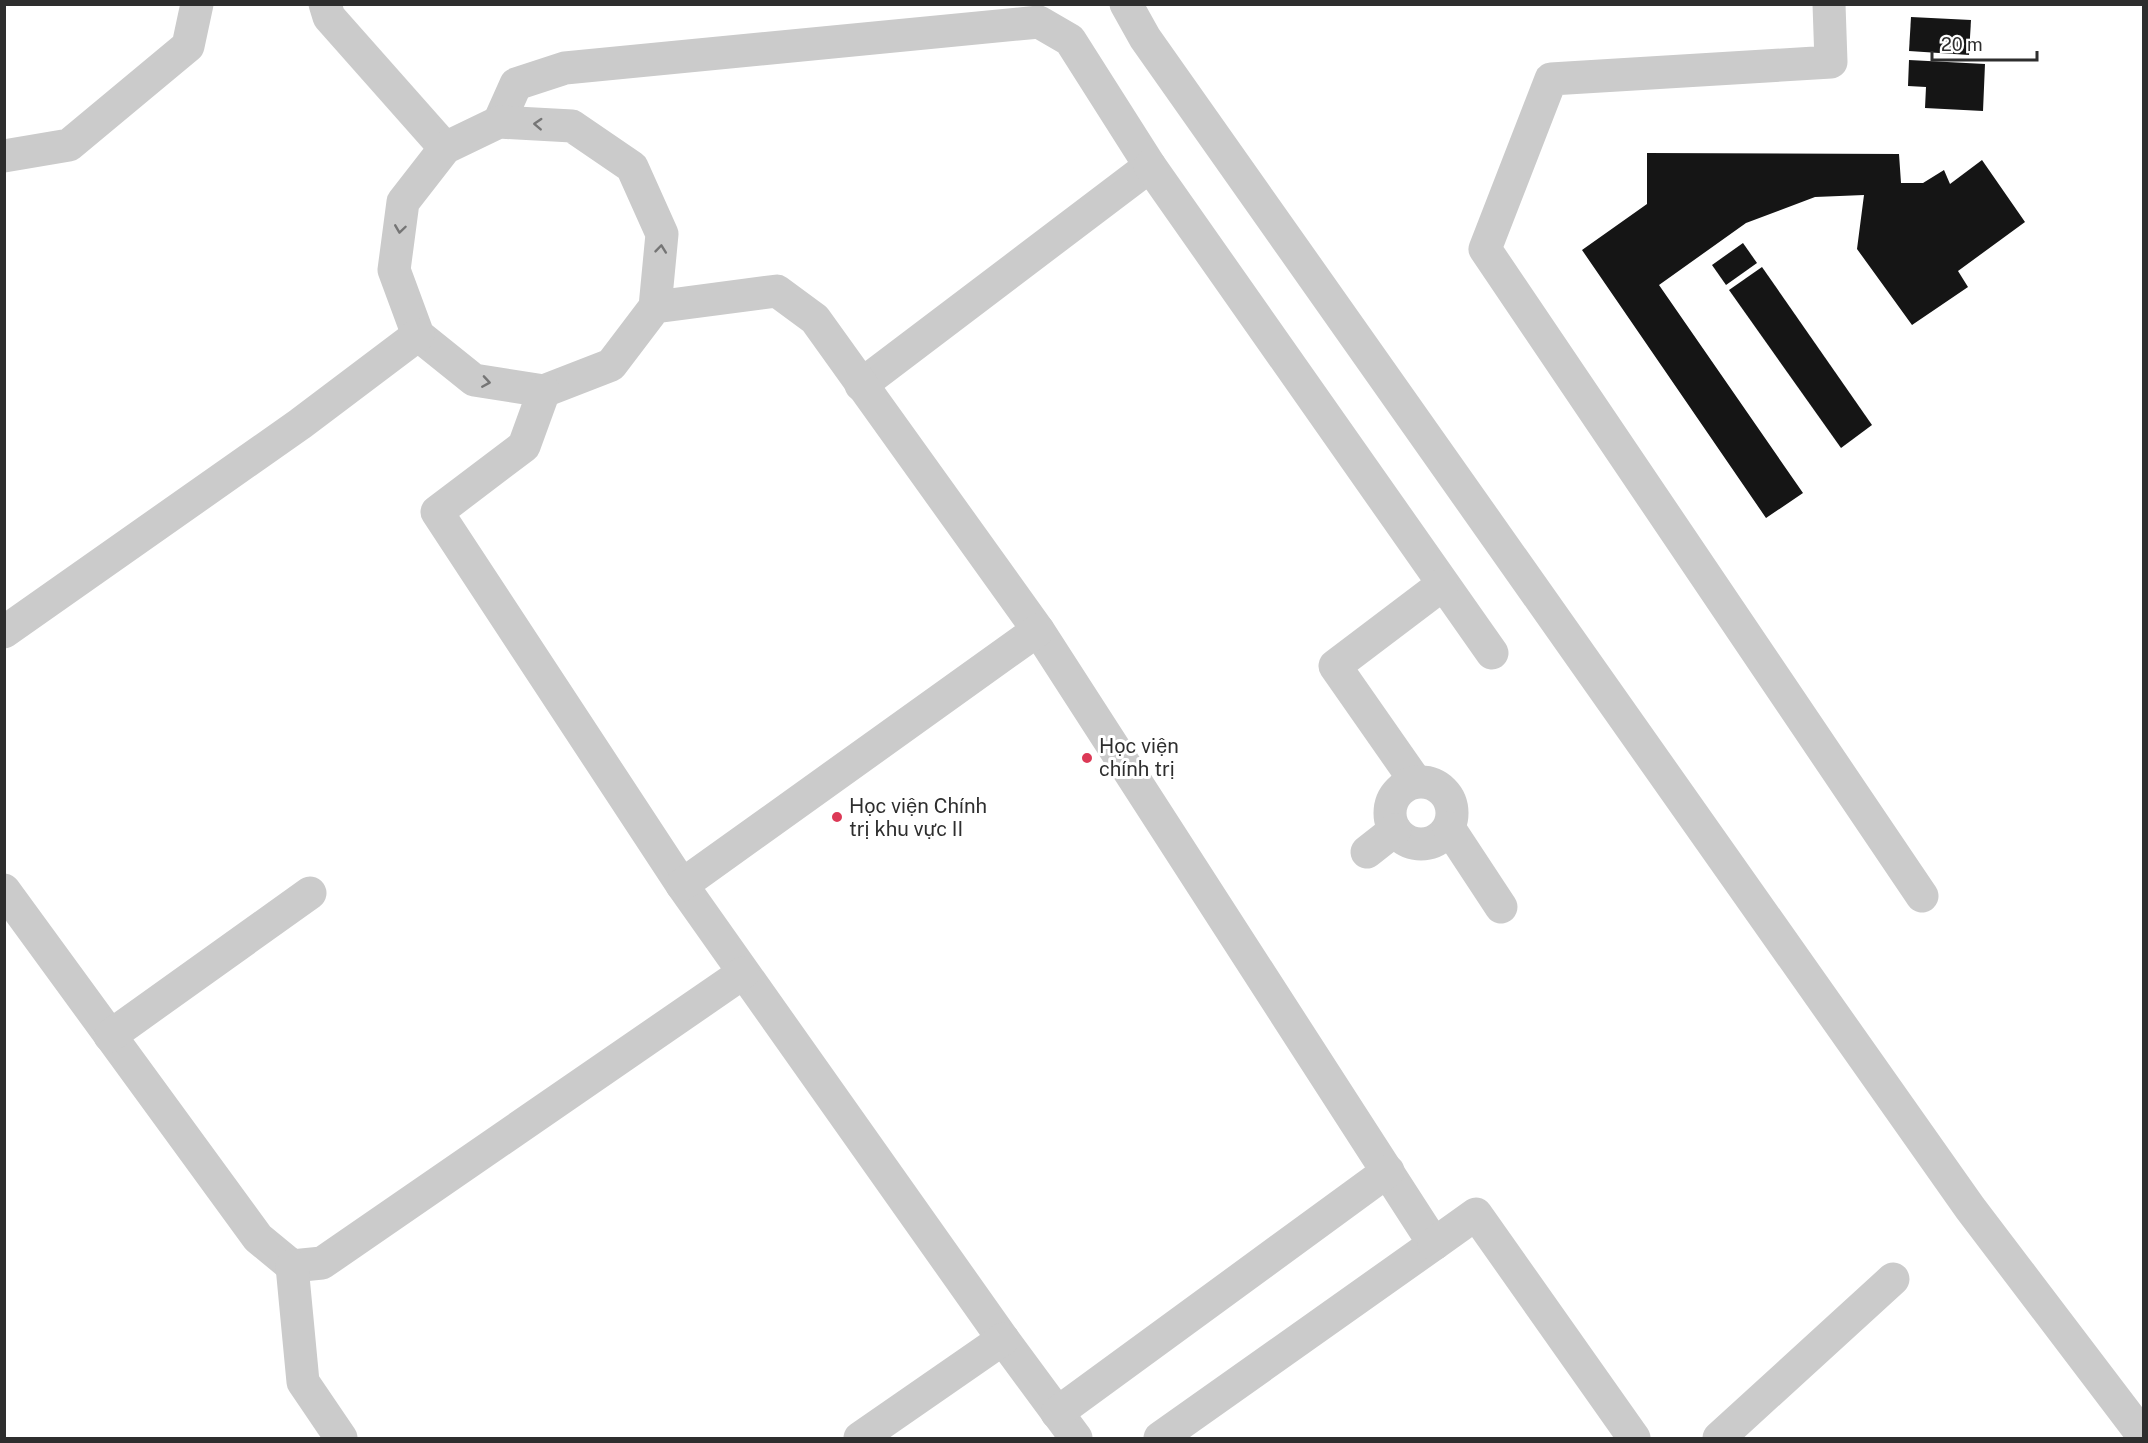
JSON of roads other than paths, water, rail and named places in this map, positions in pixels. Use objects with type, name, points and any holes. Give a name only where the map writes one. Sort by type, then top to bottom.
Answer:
[{"type":"lane","points":[[4,156],[69,145],[188,46],[196,4]]},
{"type":"lane","points":[[325,4],[329,17],[445,148]]},
{"type":"lane","points":[[1126,4],[1145,38],[1970,1208],[2144,1437]]},
{"type":"lane","points":[[1829,4],[1831,62],[1551,79],[1485,249],[1922,896]]},
{"type":"lane","points":[[499,122],[516,84],[565,68],[1039,22],[1070,40],[1150,166],[1442,585],[1492,653]]},
{"type":"lane","points":[[499,122],[572,126],[632,167],[663,234],[655,307],[611,365],[544,391],[474,380],[418,335],[394,270],[403,202],[445,148],[499,122]]},
{"type":"lane","points":[[861,385],[1150,166]]},
{"type":"lane","points":[[655,307],[777,291],[815,319],[1038,630],[1434,1244]]},
{"type":"lane","points":[[4,632],[300,424],[418,335]]},
{"type":"lane","points":[[544,391],[524,446],[437,512],[681,885],[1003,1339],[1076,1438]]},
{"type":"lane","points":[[1416,782],[1335,666],[1442,585]]},
{"type":"lane","points":[[681,885],[1038,630]]},
{"type":"lane","points":[[1449,828],[1438,839],[1427,844],[1414,844],[1403,838],[1395,830],[1390,818],[1390,807],[1395,795],[1403,786],[1416,782],[1427,782],[1438,787],[1447,796],[1451,807],[1449,828],[1501,907]]},
{"type":"lane","points":[[1367,852],[1395,830]]},
{"type":"lane","points":[[4,890],[258,1239],[292,1266],[322,1263],[743,973]]},
{"type":"lane","points":[[110,1036],[310,893]]},
{"type":"lane","points":[[1057,1413],[1388,1172]]},
{"type":"lane","points":[[1161,1438],[1476,1214],[1634,1438]]},
{"type":"lane","points":[[292,1266],[303,1382],[341,1438]]},
{"type":"lane","points":[[1719,1438],[1893,1279]]},
{"type":"lane","points":[[860,1438],[1003,1339]]},
{"type":"place","name":"Học viện chính trị","points":[[1087,758]]},
{"type":"place","name":"Học viện Chính trị khu vực II","points":[[837,817]]}]
